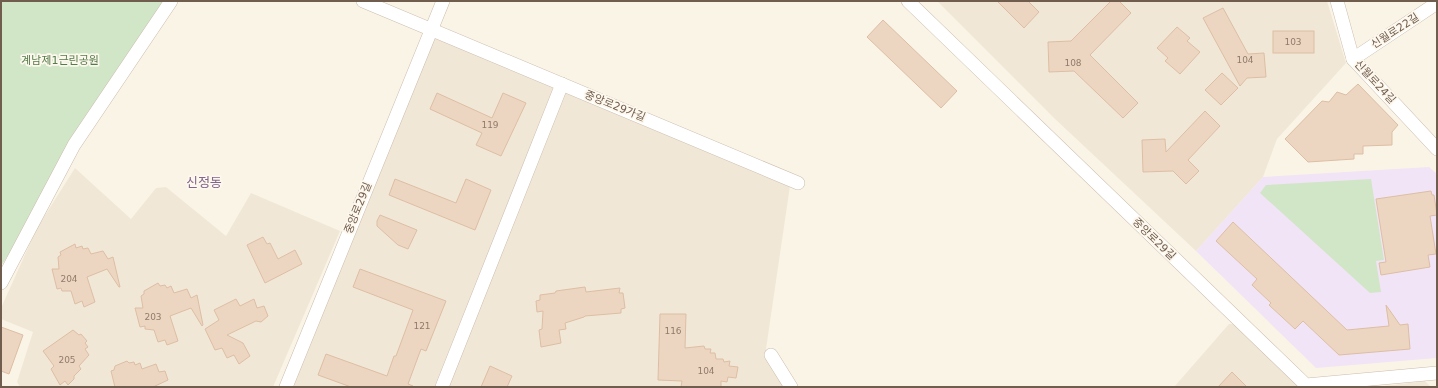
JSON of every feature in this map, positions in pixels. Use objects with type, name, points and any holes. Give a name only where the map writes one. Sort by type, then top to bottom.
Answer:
[{"type":"street","points":[[1,283],[74,144],[171,1]]},
{"type":"street","points":[[363,1],[431,30]]},
{"type":"street","name":"중앙로29길","points":[[286,387],[443,1]]},
{"type":"street","name":"중앙로29길","points":[[908,1],[1306,385],[1437,374]]},
{"type":"street","name":"신월로24길","points":[[1337,1],[1353,58],[1437,148]]},
{"type":"street","name":"신월로22길","points":[[1353,58],[1437,3]]},
{"type":"street","name":"중앙로29가길","points":[[431,30],[798,183]]},
{"type":"street","points":[[442,387],[562,84]]},
{"type":"street","points":[[771,355],[791,387]]},
{"type":"shaded area","points":[[937,1],[1327,1],[1346,63],[1277,139],[1263,177],[1196,251],[1054,118]]},
{"type":"shaded area","points":[[432,36],[790,186],[765,356],[784,387],[286,387]]},
{"type":"shaded area","points":[[1429,167],[1437,174],[1437,358],[1316,368],[1196,251],[1263,177]]},
{"type":"shaded area","points":[[75,168],[131,219],[156,188],[166,187],[226,236],[251,193],[340,231],[273,387],[20,387],[17,382],[33,332],[1,319],[1,308],[37,228]]},
{"type":"shaded area","points":[[1229,324],[1234,324],[1301,387],[1174,387]]},
{"type":"shaded area","points":[[1425,381],[1431,387],[1376,387]]},
{"type":"green space","name":"계남제1근린공원","points":[[1,1],[174,1],[1,266]]},
{"type":"green space","points":[[1371,179],[1384,260],[1376,261],[1381,292],[1370,293],[1260,193],[1266,185]]},
{"type":"building","points":[[997,1],[1028,1],[1039,12],[1024,28]]},
{"type":"building","points":[[1111,1],[1119,1],[1131,13],[1090,55],[1138,103],[1123,118],[1074,71],[1049,72],[1048,42],[1071,41]]},
{"type":"building","points":[[1223,8],[1248,54],[1264,53],[1266,77],[1247,78],[1240,86],[1203,18]]},
{"type":"building","points":[[883,20],[957,91],[941,108],[867,37]]},
{"type":"building","points":[[1177,27],[1190,38],[1187,41],[1200,52],[1180,74],[1165,61],[1168,58],[1157,48]]},
{"type":"building","points":[[1273,31],[1314,31],[1314,53],[1273,53]]},
{"type":"building","points":[[1222,73],[1238,88],[1221,105],[1205,90]]},
{"type":"building","points":[[1358,84],[1398,125],[1392,132],[1392,145],[1363,146],[1363,154],[1354,154],[1354,159],[1308,162],[1285,139],[1322,101],[1329,102],[1337,92],[1346,95]]},
{"type":"building","points":[[437,93],[492,118],[503,93],[526,103],[501,156],[476,145],[482,133],[430,109]]},
{"type":"building","points":[[1205,111],[1220,126],[1188,160],[1199,171],[1186,184],[1173,171],[1143,172],[1142,140],[1165,139],[1166,152]]},
{"type":"building","points":[[395,179],[456,203],[466,179],[491,190],[475,230],[389,195]]},
{"type":"building","points":[[1431,191],[1432,195],[1434,195],[1437,215],[1430,216],[1436,254],[1428,255],[1430,267],[1381,275],[1379,263],[1386,262],[1376,199]]},
{"type":"building","points":[[380,215],[417,230],[408,249],[398,245],[377,226],[377,221]]},
{"type":"building","points":[[1233,222],[1347,330],[1389,326],[1386,305],[1400,325],[1408,324],[1410,349],[1339,355],[1303,321],[1295,329],[1269,305],[1271,303],[1252,285],[1257,279],[1216,241]]},
{"type":"building","points":[[263,237],[267,244],[270,243],[278,259],[295,250],[302,264],[265,283],[247,245]]},
{"type":"building","points":[[75,244],[76,248],[82,246],[83,249],[88,248],[91,254],[103,251],[108,259],[113,257],[120,287],[107,269],[87,277],[95,302],[84,307],[82,301],[75,304],[71,291],[62,291],[61,288],[57,289],[52,269],[59,269],[58,257],[61,255],[60,252]]},
{"type":"building","points":[[360,269],[446,301],[426,351],[421,349],[408,384],[413,386],[412,387],[351,387],[318,375],[326,354],[387,376],[394,356],[396,356],[413,310],[353,287]]},
{"type":"building","points":[[158,283],[160,286],[165,285],[167,288],[171,286],[174,293],[187,289],[191,298],[197,295],[203,325],[202,326],[191,308],[170,316],[178,341],[167,345],[165,340],[158,342],[154,330],[145,329],[145,326],[140,327],[135,308],[143,308],[141,296],[144,294],[144,291]]},
{"type":"building","points":[[585,287],[586,292],[620,288],[619,293],[623,293],[625,308],[621,309],[621,313],[585,316],[565,323],[566,329],[559,330],[561,343],[541,347],[539,330],[542,329],[543,311],[537,312],[536,301],[540,300],[540,295]]},
{"type":"building","points":[[236,299],[240,306],[254,299],[257,308],[264,306],[268,316],[261,322],[256,321],[227,335],[243,343],[250,356],[239,364],[234,355],[227,358],[222,348],[215,350],[205,329],[219,320],[214,310]]},
{"type":"building","points":[[660,314],[686,314],[685,348],[704,346],[705,349],[711,349],[710,353],[715,353],[716,359],[723,359],[724,362],[730,361],[729,366],[738,367],[736,378],[728,377],[727,382],[721,381],[721,387],[681,387],[682,381],[658,380]]},
{"type":"building","points":[[1,327],[23,335],[9,374],[1,371]]},
{"type":"building","points":[[73,330],[79,335],[81,334],[87,341],[85,343],[88,347],[85,349],[89,355],[79,366],[81,369],[74,376],[74,379],[68,385],[65,381],[60,385],[51,369],[54,366],[43,351]]},
{"type":"building","points":[[127,361],[129,363],[134,362],[135,365],[140,363],[142,369],[156,364],[159,372],[165,371],[168,380],[153,387],[115,387],[111,371],[114,370],[115,366]]},
{"type":"building","points":[[490,366],[512,376],[507,387],[481,387]]},
{"type":"building","points":[[1232,372],[1247,387],[1218,387]]},
{"type":"district","name":"신정동","points":[[204,182]]}]
